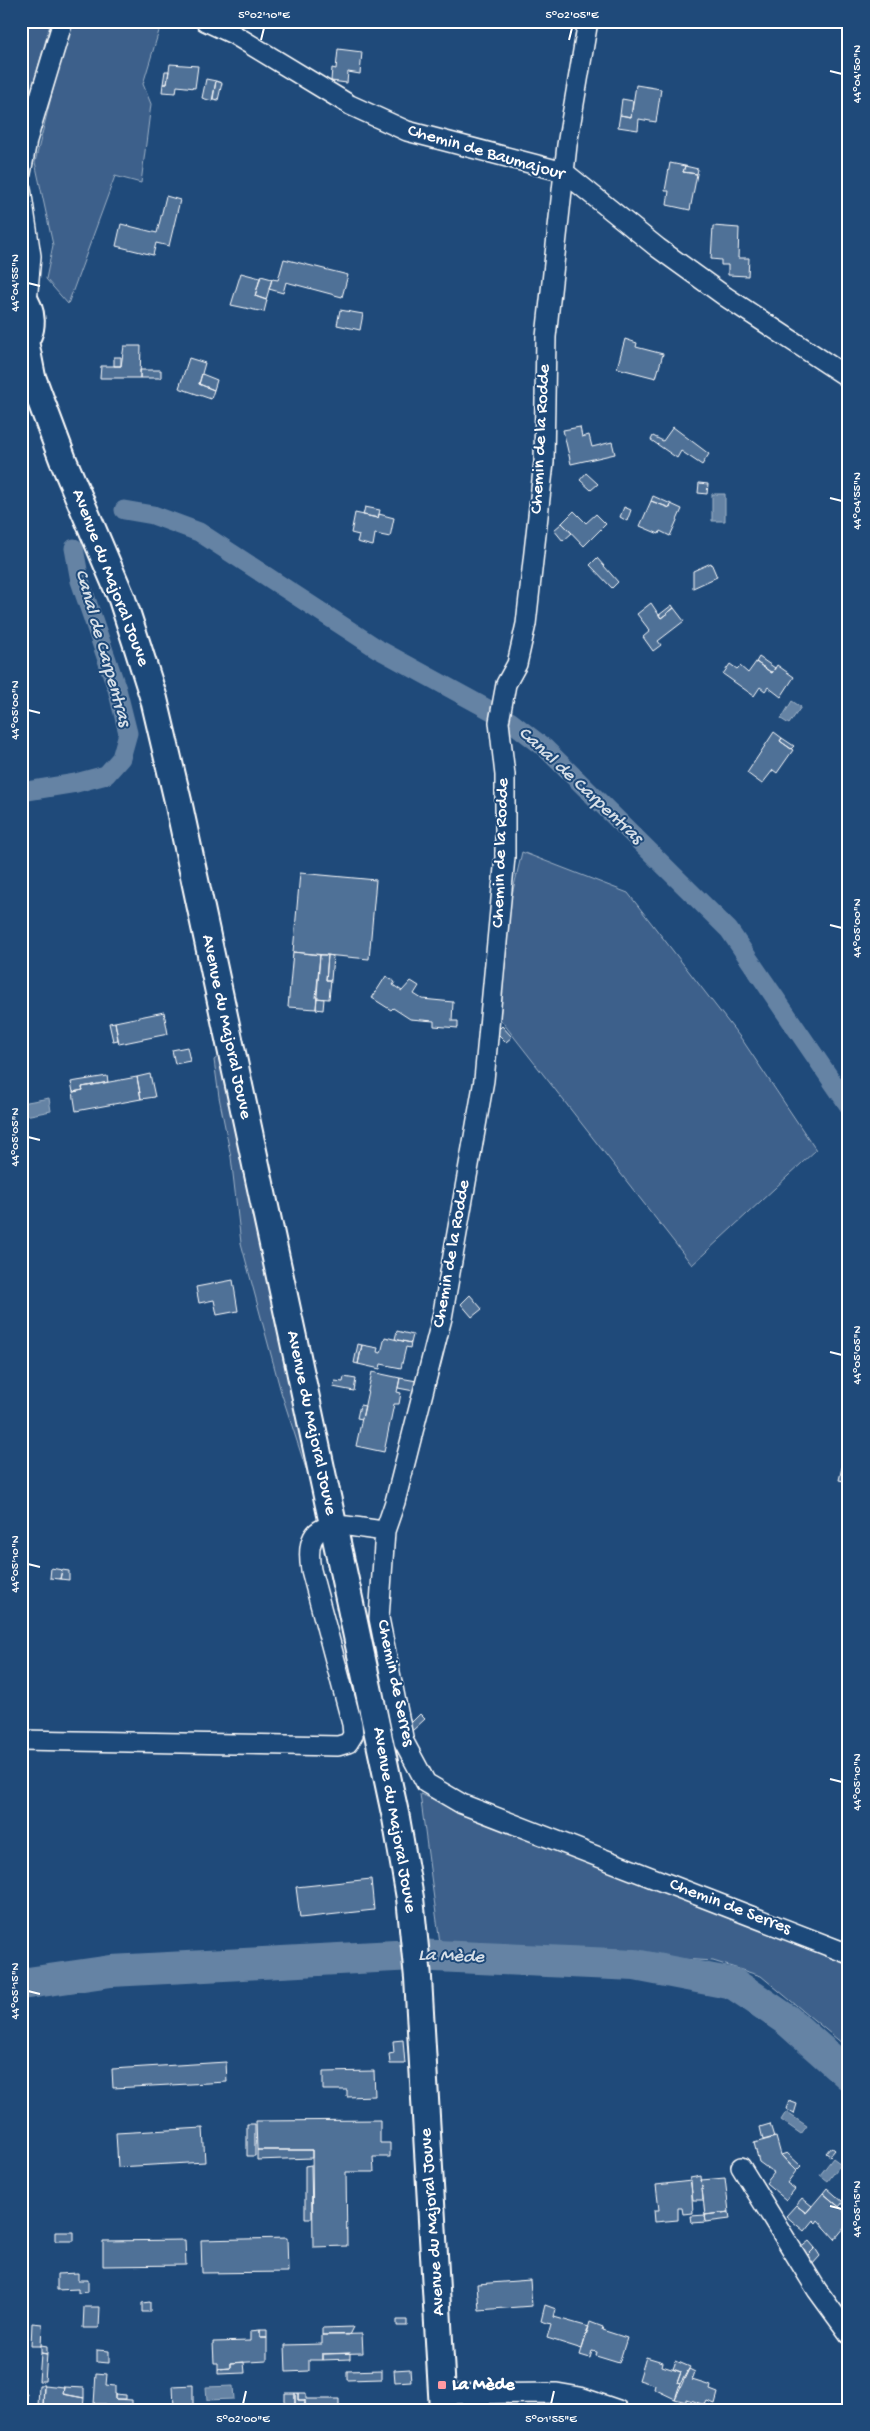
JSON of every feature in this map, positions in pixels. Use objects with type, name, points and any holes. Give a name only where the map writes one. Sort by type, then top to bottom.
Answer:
[{"type":"main road","name":"Avenue du Majoral Jouve","points":[[24,299],[31,316],[31,329],[23,343],[32,376],[63,460],[122,599],[154,699],[178,801],[396,1818],[415,1944],[418,1978],[443,2402]]},
{"type":"main road","name":"Avenue du Majoral Jouve","points":[[21,396],[63,460]]},
{"type":"street","points":[[21,173],[27,140],[63,21]]},
{"type":"street","name":"Chemin de Baumajour","points":[[205,21],[233,34],[350,105],[407,130],[564,172],[673,259],[726,297],[849,378]]},
{"type":"street","name":"Chemin de la Rodde","points":[[385,1532],[395,1502],[442,1318],[484,1080],[505,857],[505,775],[500,713],[506,684],[517,664],[526,624],[544,462],[546,337],[567,146],[588,21]]},
{"type":"street","points":[[21,189],[31,256],[24,299]]},
{"type":"street","points":[[21,253],[29,235]]},
{"type":"street","points":[[21,1740],[338,1746],[348,1743],[353,1735],[352,1724],[309,1556],[308,1545],[314,1533],[324,1527],[334,1526],[385,1532]]},
{"type":"street","name":"Chemin de Serres","points":[[385,1532],[379,1618],[404,1742],[426,1783],[462,1804],[849,1954]]},
{"type":"street","points":[[741,2167],[812,2282],[849,2334]]},
{"type":"street","points":[[443,2402],[557,2393],[580,2396],[618,2410]]},
{"type":"shaded area","points":[[21,21],[51,21],[21,129]]},
{"type":"shaded area","points":[[70,21],[162,21],[143,84],[151,104],[141,183],[115,176],[68,304],[46,279],[53,245],[35,162]]},
{"type":"shaded area","points":[[712,494],[725,494],[725,521],[712,521]]},
{"type":"shaded area","points":[[792,701],[801,707],[789,724],[781,719]]},
{"type":"shaded area","points":[[522,852],[628,893],[743,1041],[816,1150],[692,1265],[500,1019],[511,899]]},
{"type":"shaded area","points":[[219,1056],[308,1467],[306,1469],[281,1392],[241,1243],[231,1157],[214,1060]]},
{"type":"shaded area","points":[[49,1098],[51,1111],[25,1116],[22,1103]]},
{"type":"shaded area","points":[[420,1794],[849,1962],[849,2049],[761,1976],[713,1961],[440,1944]]},
{"type":"shaded area","points":[[786,2112],[807,2126],[801,2134],[781,2120]]},
{"type":"shaded area","points":[[833,2158],[841,2164],[828,2181],[820,2175]]},
{"type":"shaded area","points":[[233,2386],[234,2399],[207,2400],[206,2387]]},
{"type":"building","points":[[338,49],[362,52],[360,74],[348,72],[347,83],[331,81],[332,68],[336,69]]},
{"type":"building","points":[[170,64],[198,66],[195,88],[177,86],[176,93],[162,92],[163,84],[167,84]]},
{"type":"building","points":[[165,71],[169,71],[167,84],[163,84]]},
{"type":"building","points":[[206,79],[216,81],[212,101],[202,98]]},
{"type":"building","points":[[216,81],[222,83],[218,100],[213,99]]},
{"type":"building","points":[[636,85],[661,89],[656,122],[639,119],[638,130],[618,127],[620,115],[631,117]]},
{"type":"building","points":[[622,99],[633,101],[631,117],[620,115]]},
{"type":"building","points":[[670,163],[685,166],[683,172],[697,174],[690,210],[667,205],[669,191],[665,191]]},
{"type":"building","points":[[685,166],[698,169],[697,174],[683,172]]},
{"type":"building","points":[[166,196],[180,200],[169,246],[156,243],[153,255],[116,246],[121,224],[157,233]]},
{"type":"building","points":[[713,226],[739,228],[738,258],[749,258],[748,276],[728,275],[728,265],[721,265],[721,260],[711,259]]},
{"type":"building","points":[[284,259],[348,275],[342,297],[286,282],[283,293],[269,289],[272,279],[278,280]]},
{"type":"building","points":[[241,273],[260,278],[255,296],[267,300],[264,312],[231,305]]},
{"type":"building","points":[[261,276],[272,279],[266,300],[255,296]]},
{"type":"building","points":[[340,310],[363,314],[360,330],[337,325]]},
{"type":"building","points":[[625,339],[637,343],[636,347],[663,354],[656,378],[617,368]]},
{"type":"building","points":[[124,346],[141,346],[140,378],[100,378],[101,366],[121,366]]},
{"type":"building","points":[[114,357],[121,357],[121,366],[114,366]]},
{"type":"building","points":[[189,358],[205,363],[199,384],[214,390],[211,399],[179,388]]},
{"type":"building","points":[[140,370],[161,370],[161,378],[140,378]]},
{"type":"building","points":[[202,374],[217,380],[214,390],[199,384]]},
{"type":"building","points":[[580,427],[582,437],[589,435],[592,447],[612,442],[615,454],[571,464],[563,430]]},
{"type":"building","points":[[673,427],[709,454],[702,465],[681,451],[677,458],[651,440],[653,436],[663,441]]},
{"type":"building","points":[[586,473],[598,484],[591,490],[580,480]]},
{"type":"building","points":[[699,483],[708,484],[707,494],[698,493]]},
{"type":"building","points":[[653,496],[671,504],[670,508],[651,501]]},
{"type":"building","points":[[651,501],[670,508],[671,504],[682,509],[670,536],[660,531],[659,534],[640,526]]},
{"type":"building","points":[[365,507],[380,510],[378,518],[363,515]]},
{"type":"building","points":[[624,507],[631,510],[627,521],[620,517]]},
{"type":"building","points":[[574,511],[586,523],[596,514],[606,524],[584,546],[562,523]]},
{"type":"building","points":[[355,513],[378,518],[379,514],[394,518],[390,537],[375,534],[373,546],[357,542],[359,535],[351,533]]},
{"type":"building","points":[[562,523],[572,533],[563,541],[554,530]]},
{"type":"building","points":[[597,558],[618,582],[612,588],[590,565]]},
{"type":"building","points":[[711,563],[717,577],[693,588],[693,571]]},
{"type":"building","points":[[651,603],[661,618],[674,608],[684,621],[658,641],[661,645],[653,651],[643,637],[650,631],[637,614]]},
{"type":"building","points":[[672,605],[674,608],[661,618],[659,615]]},
{"type":"building","points":[[759,657],[775,668],[772,673],[756,662]]},
{"type":"building","points":[[756,662],[772,673],[777,665],[794,677],[781,697],[768,687],[765,691],[760,687],[754,696],[723,674],[730,664],[737,669],[740,666],[748,673]]},
{"type":"building","points":[[774,732],[782,738],[780,741],[793,750],[777,773],[773,770],[762,784],[747,773]]},
{"type":"building","points":[[782,738],[794,746],[791,749],[780,741]]},
{"type":"building","points":[[300,873],[376,880],[369,959],[293,952]]},
{"type":"building","points":[[293,952],[320,955],[316,1009],[288,1007]]},
{"type":"building","points":[[320,955],[328,955],[326,980],[331,980],[329,999],[316,998]]},
{"type":"building","points":[[328,955],[333,956],[331,980],[326,980]]},
{"type":"building","points":[[386,976],[395,982],[393,985],[402,991],[411,981],[419,986],[414,994],[422,999],[453,1002],[452,1021],[458,1021],[458,1028],[434,1026],[434,1021],[410,1019],[372,998]]},
{"type":"building","points":[[317,998],[324,999],[323,1010],[316,1009]]},
{"type":"building","points":[[164,1012],[168,1034],[119,1044],[115,1022]]},
{"type":"building","points":[[115,1022],[118,1040],[113,1041],[109,1023]]},
{"type":"building","points":[[502,1026],[512,1037],[506,1042],[496,1032]]},
{"type":"building","points":[[187,1047],[190,1061],[175,1064],[172,1050]]},
{"type":"building","points":[[150,1074],[155,1097],[141,1099],[137,1077]]},
{"type":"building","points":[[107,1076],[108,1082],[82,1087],[83,1090],[73,1092],[71,1082]]},
{"type":"building","points":[[137,1077],[141,1099],[76,1111],[73,1092],[83,1090],[82,1087]]},
{"type":"building","points":[[233,1280],[238,1311],[217,1315],[214,1300],[199,1303],[196,1287]]},
{"type":"building","points":[[470,1295],[482,1309],[472,1317],[461,1304]]},
{"type":"building","points":[[397,1331],[413,1335],[411,1343],[395,1339]]},
{"type":"building","points":[[385,1337],[411,1343],[410,1348],[406,1347],[401,1368],[381,1364],[380,1369],[358,1364],[362,1345],[378,1348],[377,1352],[381,1353]]},
{"type":"building","points":[[358,1344],[362,1345],[358,1364],[354,1363]]},
{"type":"building","points":[[372,1372],[400,1378],[397,1392],[401,1393],[399,1404],[394,1404],[384,1452],[356,1446]]},
{"type":"building","points":[[344,1377],[356,1379],[354,1391],[333,1387],[335,1381],[343,1382]]},
{"type":"building","points":[[400,1378],[417,1381],[414,1391],[398,1388]]},
{"type":"building","points":[[360,1405],[365,1406],[362,1419],[357,1418]]},
{"type":"building","points":[[844,1459],[849,1460],[849,1482],[839,1480]]},
{"type":"building","points":[[51,1568],[62,1570],[60,1579],[50,1578]]},
{"type":"building","points":[[62,1570],[69,1571],[69,1580],[60,1579]]},
{"type":"building","points":[[420,1714],[425,1719],[412,1731],[409,1725]]},
{"type":"building","points":[[371,1879],[374,1910],[300,1918],[296,1887]]},
{"type":"building","points":[[403,2040],[405,2064],[390,2064],[389,2054],[394,2053],[393,2041]]},
{"type":"building","points":[[226,2062],[227,2082],[113,2088],[112,2069]]},
{"type":"building","points":[[374,2071],[375,2096],[347,2097],[347,2090],[323,2090],[323,2072]]},
{"type":"building","points":[[789,2101],[797,2104],[794,2114],[786,2109]]},
{"type":"building","points":[[380,2120],[380,2143],[390,2143],[390,2157],[373,2157],[374,2172],[346,2172],[347,2246],[313,2247],[312,2150],[257,2150],[256,2121]]},
{"type":"building","points":[[247,2124],[255,2124],[255,2156],[247,2156]]},
{"type":"building","points":[[770,2124],[774,2137],[763,2140],[760,2127]]},
{"type":"building","points":[[203,2128],[205,2162],[118,2167],[116,2133]]},
{"type":"building","points":[[776,2137],[781,2155],[796,2171],[787,2183],[795,2189],[786,2200],[766,2183],[774,2173],[759,2162],[754,2143]]},
{"type":"building","points":[[831,2147],[835,2150],[830,2156],[826,2153]]},
{"type":"building","points":[[257,2150],[312,2150],[312,2158],[257,2160]]},
{"type":"building","points":[[787,2153],[801,2166],[796,2171],[781,2155]]},
{"type":"building","points":[[311,2165],[312,2218],[305,2218],[305,2166]]},
{"type":"building","points":[[701,2176],[703,2200],[693,2200],[690,2178]]},
{"type":"building","points":[[725,2178],[729,2212],[705,2215],[701,2180]]},
{"type":"building","points":[[691,2181],[693,2213],[683,2214],[682,2208],[678,2208],[678,2220],[655,2222],[654,2210],[659,2210],[656,2185]]},
{"type":"building","points":[[827,2188],[843,2202],[839,2207],[823,2193]]},
{"type":"building","points":[[823,2193],[849,2215],[849,2222],[835,2239],[818,2220],[816,2223],[813,2220],[804,2231],[786,2216],[796,2205],[806,2213]]},
{"type":"building","points":[[802,2198],[812,2206],[806,2213],[796,2205]]},
{"type":"building","points":[[729,2212],[730,2219],[706,2222],[705,2215]]},
{"type":"building","points":[[705,2215],[706,2222],[692,2223],[691,2216]]},
{"type":"building","points":[[55,2232],[74,2232],[74,2241],[55,2241]]},
{"type":"building","points":[[287,2238],[288,2272],[202,2273],[201,2240]]},
{"type":"building","points":[[185,2240],[186,2265],[103,2266],[103,2241]]},
{"type":"building","points":[[809,2241],[815,2248],[805,2258],[799,2249]]},
{"type":"building","points":[[815,2248],[820,2256],[811,2266],[805,2258]]},
{"type":"building","points":[[78,2273],[78,2280],[88,2280],[88,2292],[78,2293],[78,2289],[57,2290],[57,2274]]},
{"type":"building","points":[[530,2280],[532,2306],[479,2310],[477,2284]]},
{"type":"building","points":[[150,2302],[150,2312],[142,2312],[142,2303]]},
{"type":"building","points":[[545,2305],[556,2309],[554,2317],[589,2327],[582,2349],[547,2338],[551,2324],[541,2321]]},
{"type":"building","points":[[84,2307],[100,2307],[99,2328],[83,2328]]},
{"type":"building","points":[[397,2320],[407,2320],[407,2326],[397,2326]]},
{"type":"building","points":[[590,2322],[603,2327],[602,2330],[627,2338],[619,2363],[596,2356],[597,2352],[592,2351],[590,2358],[580,2355]]},
{"type":"building","points":[[32,2323],[42,2324],[41,2346],[31,2346]]},
{"type":"building","points":[[353,2327],[349,2335],[322,2335],[322,2328]]},
{"type":"building","points":[[260,2330],[267,2330],[267,2338],[260,2338]]},
{"type":"building","points":[[260,2330],[260,2338],[267,2338],[267,2361],[231,2363],[231,2368],[218,2369],[218,2363],[214,2363],[213,2342],[250,2341],[250,2331]]},
{"type":"building","points":[[362,2334],[363,2353],[322,2354],[322,2360],[309,2360],[309,2371],[286,2372],[285,2345],[322,2344],[322,2335]]},
{"type":"building","points":[[41,2345],[47,2346],[47,2354],[41,2353]]},
{"type":"building","points":[[97,2350],[109,2351],[109,2363],[97,2362]]},
{"type":"building","points":[[41,2353],[47,2354],[45,2381],[39,2381]]},
{"type":"building","points":[[350,2353],[350,2359],[322,2360],[322,2354]]},
{"type":"building","points":[[646,2357],[663,2362],[662,2366],[681,2372],[677,2383],[680,2384],[675,2399],[654,2389],[655,2385],[639,2380]]},
{"type":"building","points":[[676,2361],[690,2367],[680,2384],[677,2383],[681,2372],[673,2369]]},
{"type":"building","points":[[244,2362],[245,2373],[218,2374],[218,2369],[231,2368],[231,2363]]},
{"type":"building","points":[[410,2369],[411,2381],[395,2382],[394,2370]]},
{"type":"building","points":[[689,2369],[695,2372],[692,2380],[711,2386],[710,2390],[718,2393],[715,2404],[707,2401],[705,2405],[686,2399],[686,2402],[675,2399]]},
{"type":"building","points":[[382,2370],[382,2379],[347,2380],[347,2371]]},
{"type":"building","points":[[96,2373],[107,2374],[106,2385],[115,2386],[115,2399],[132,2400],[132,2410],[104,2410],[105,2404],[94,2404]]},
{"type":"building","points":[[39,2385],[44,2385],[43,2408],[38,2407]]},
{"type":"building","points":[[44,2385],[64,2387],[63,2394],[84,2398],[83,2410],[43,2408]]},
{"type":"building","points":[[193,2385],[193,2408],[174,2408],[173,2386]]},
{"type":"building","points":[[64,2387],[84,2388],[84,2398],[63,2394]]},
{"type":"building","points":[[21,2393],[27,2394],[27,2403],[21,2403]]},
{"type":"building","points":[[285,2393],[295,2393],[295,2410],[285,2410]]},
{"type":"building","points":[[295,2393],[298,2393],[298,2400],[305,2400],[305,2408],[295,2409]]},
{"type":"building","points":[[298,2393],[306,2393],[306,2399],[339,2399],[339,2410],[305,2410],[305,2400],[298,2400]]},
{"type":"building","points":[[115,2394],[126,2395],[126,2399],[115,2399]]},
{"type":"waterway","name":"Canal de Carpentras","points":[[124,510],[153,515],[199,532],[378,649],[510,721],[545,748],[729,930],[849,1106]]},
{"type":"waterway","name":"Canal de Carpentras","points":[[21,792],[76,783],[106,775],[121,758],[128,733],[117,689],[80,581],[74,548]]},
{"type":"waterway","name":"La Mède","points":[[21,1984],[111,1971],[414,1955],[635,1965],[734,1984],[787,2020],[849,2075]]},
{"type":"place","name":"La Mède","points":[[442,2385]]}]
